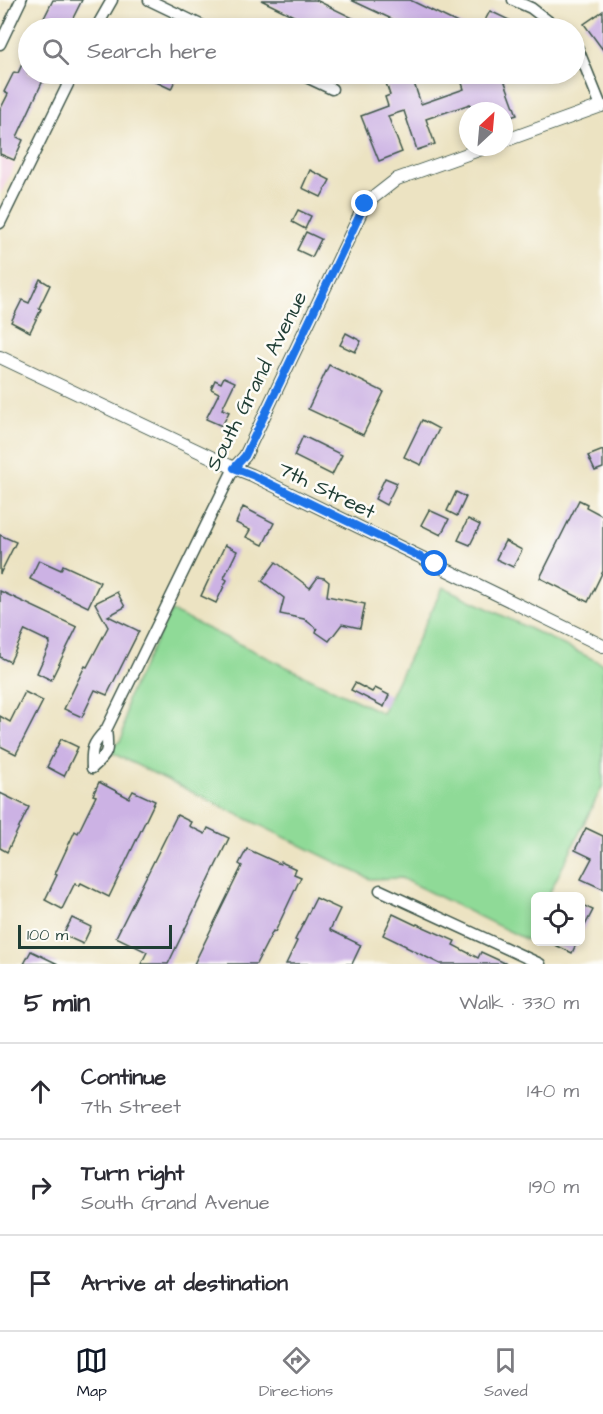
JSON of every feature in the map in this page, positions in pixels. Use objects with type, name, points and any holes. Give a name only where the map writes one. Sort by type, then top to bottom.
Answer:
[{"type":"street","points":[[102,18],[112,0]]},
{"type":"street","points":[[149,0],[186,18]]},
{"type":"street","points":[[513,0],[531,8],[544,18]]},
{"type":"street","points":[[0,44],[16,2]]},
{"type":"street","points":[[513,138],[602,106],[585,66]]},
{"type":"street","points":[[0,223],[68,84]]},
{"type":"street","points":[[321,84],[332,89]]},
{"type":"street","name":"South Grand Avenue","points":[[106,730],[234,468],[245,456],[365,204],[397,179],[462,156]]},
{"type":"street","name":"7th Street","points":[[0,357],[252,475],[603,646]]},
{"type":"street","points":[[380,890],[540,964]]},
{"type":"shaded area","points":[[0,157],[15,164],[0,195]]},
{"type":"green space","points":[[443,587],[603,664],[603,785],[550,892],[531,892],[531,931],[527,940],[401,878],[370,879],[108,751],[120,741],[123,735],[127,699],[171,611],[382,713]]},
{"type":"building","points":[[53,0],[82,0],[73,18],[44,18]]},
{"type":"building","points":[[261,0],[316,0],[353,18],[298,18]]},
{"type":"building","points":[[351,0],[410,0],[447,18],[390,18]]},
{"type":"building","points":[[490,11],[505,18],[486,18]]},
{"type":"building","points":[[603,11],[603,50],[585,25]]},
{"type":"building","points":[[14,72],[18,73],[18,84],[41,84],[17,137],[23,140],[14,160],[0,154],[0,110],[8,94],[4,92]]},
{"type":"building","points":[[160,84],[173,84],[171,89]]},
{"type":"building","points":[[386,84],[414,84],[421,104],[464,89],[462,84],[506,84],[512,102],[459,102],[459,108],[426,119],[435,144],[417,150],[404,111],[388,116],[402,152],[379,161],[361,116],[388,106],[385,97],[390,95]]},
{"type":"building","points":[[513,104],[517,115],[513,116]]},
{"type":"building","points":[[310,170],[330,180],[321,197],[302,188]]},
{"type":"building","points":[[298,210],[311,216],[305,229],[292,222]]},
{"type":"building","points":[[306,232],[321,239],[312,257],[297,250]]},
{"type":"building","points":[[40,279],[50,285],[30,332],[11,322],[22,300],[29,303]]},
{"type":"building","points":[[346,333],[361,341],[355,352],[340,345]]},
{"type":"building","points":[[329,365],[384,392],[363,435],[308,409]]},
{"type":"building","points":[[224,377],[235,382],[222,409],[229,412],[222,426],[206,419],[219,393],[211,389],[215,380],[221,383]]},
{"type":"building","points":[[422,420],[439,429],[421,465],[404,457]]},
{"type":"building","points":[[303,436],[342,455],[332,475],[294,456]]},
{"type":"building","points":[[603,450],[603,468],[595,471],[588,456]]},
{"type":"building","points":[[385,478],[397,483],[386,505],[375,499]]},
{"type":"building","points":[[456,492],[466,497],[457,516],[447,511]]},
{"type":"building","points":[[579,500],[587,504],[586,507],[603,516],[603,571],[588,602],[540,578]]},
{"type":"building","points":[[243,507],[274,523],[263,545],[246,537],[250,530],[236,523]]},
{"type":"building","points":[[429,510],[449,519],[441,535],[421,525]]},
{"type":"building","points":[[468,519],[480,525],[470,545],[458,540]]},
{"type":"building","points":[[0,535],[16,542],[0,574]]},
{"type":"building","points":[[505,541],[522,550],[513,567],[496,559]]},
{"type":"building","points":[[225,545],[237,551],[224,578],[227,580],[216,603],[201,596]]},
{"type":"building","points":[[39,560],[61,570],[63,565],[100,582],[88,607],[30,579]]},
{"type":"building","points":[[276,562],[310,588],[318,577],[324,578],[329,582],[327,596],[365,604],[360,628],[342,624],[329,641],[316,632],[317,629],[304,619],[280,614],[284,598],[262,581]]},
{"type":"building","points":[[0,591],[77,627],[51,680],[37,673],[50,642],[25,630],[10,662],[0,657]]},
{"type":"building","points":[[117,592],[125,607],[108,616],[139,631],[107,695],[95,690],[82,717],[64,709],[85,666],[87,667],[108,627],[95,603]]},
{"type":"building","points":[[355,683],[372,692],[375,688],[389,695],[384,707],[351,690]]},
{"type":"building","points":[[25,692],[43,701],[16,754],[0,746],[0,716],[10,722]]},
{"type":"building","points":[[61,739],[78,747],[64,776],[47,767]]},
{"type":"building","points":[[99,782],[129,798],[133,791],[155,801],[109,897],[81,883],[79,886],[75,883],[62,909],[45,900],[75,831],[78,833],[96,796],[93,795]]},
{"type":"building","points":[[0,793],[29,807],[7,852],[0,848]]},
{"type":"building","points":[[177,815],[191,822],[189,826],[205,834],[208,828],[229,838],[168,964],[141,964],[147,952],[116,937]]},
{"type":"building","points":[[586,828],[603,836],[603,889],[581,879],[592,858],[575,850]]},
{"type":"building","points":[[247,849],[296,869],[294,874],[301,877],[275,932],[273,931],[256,964],[194,964],[242,866],[239,864]]},
{"type":"building","points":[[316,898],[340,909],[330,930],[361,945],[352,964],[286,964]]},
{"type":"building","points":[[585,906],[593,910],[585,925]]},
{"type":"building","points":[[393,914],[455,941],[453,945],[478,958],[481,952],[507,964],[440,964],[383,935]]},
{"type":"building","points":[[72,918],[91,927],[83,944],[63,935]]},
{"type":"building","points":[[557,946],[575,946],[572,953]]},
{"type":"building","points":[[31,951],[58,964],[24,964]]},
{"type":"route","points":[[365,204],[245,456],[234,468],[435,564]]}]
